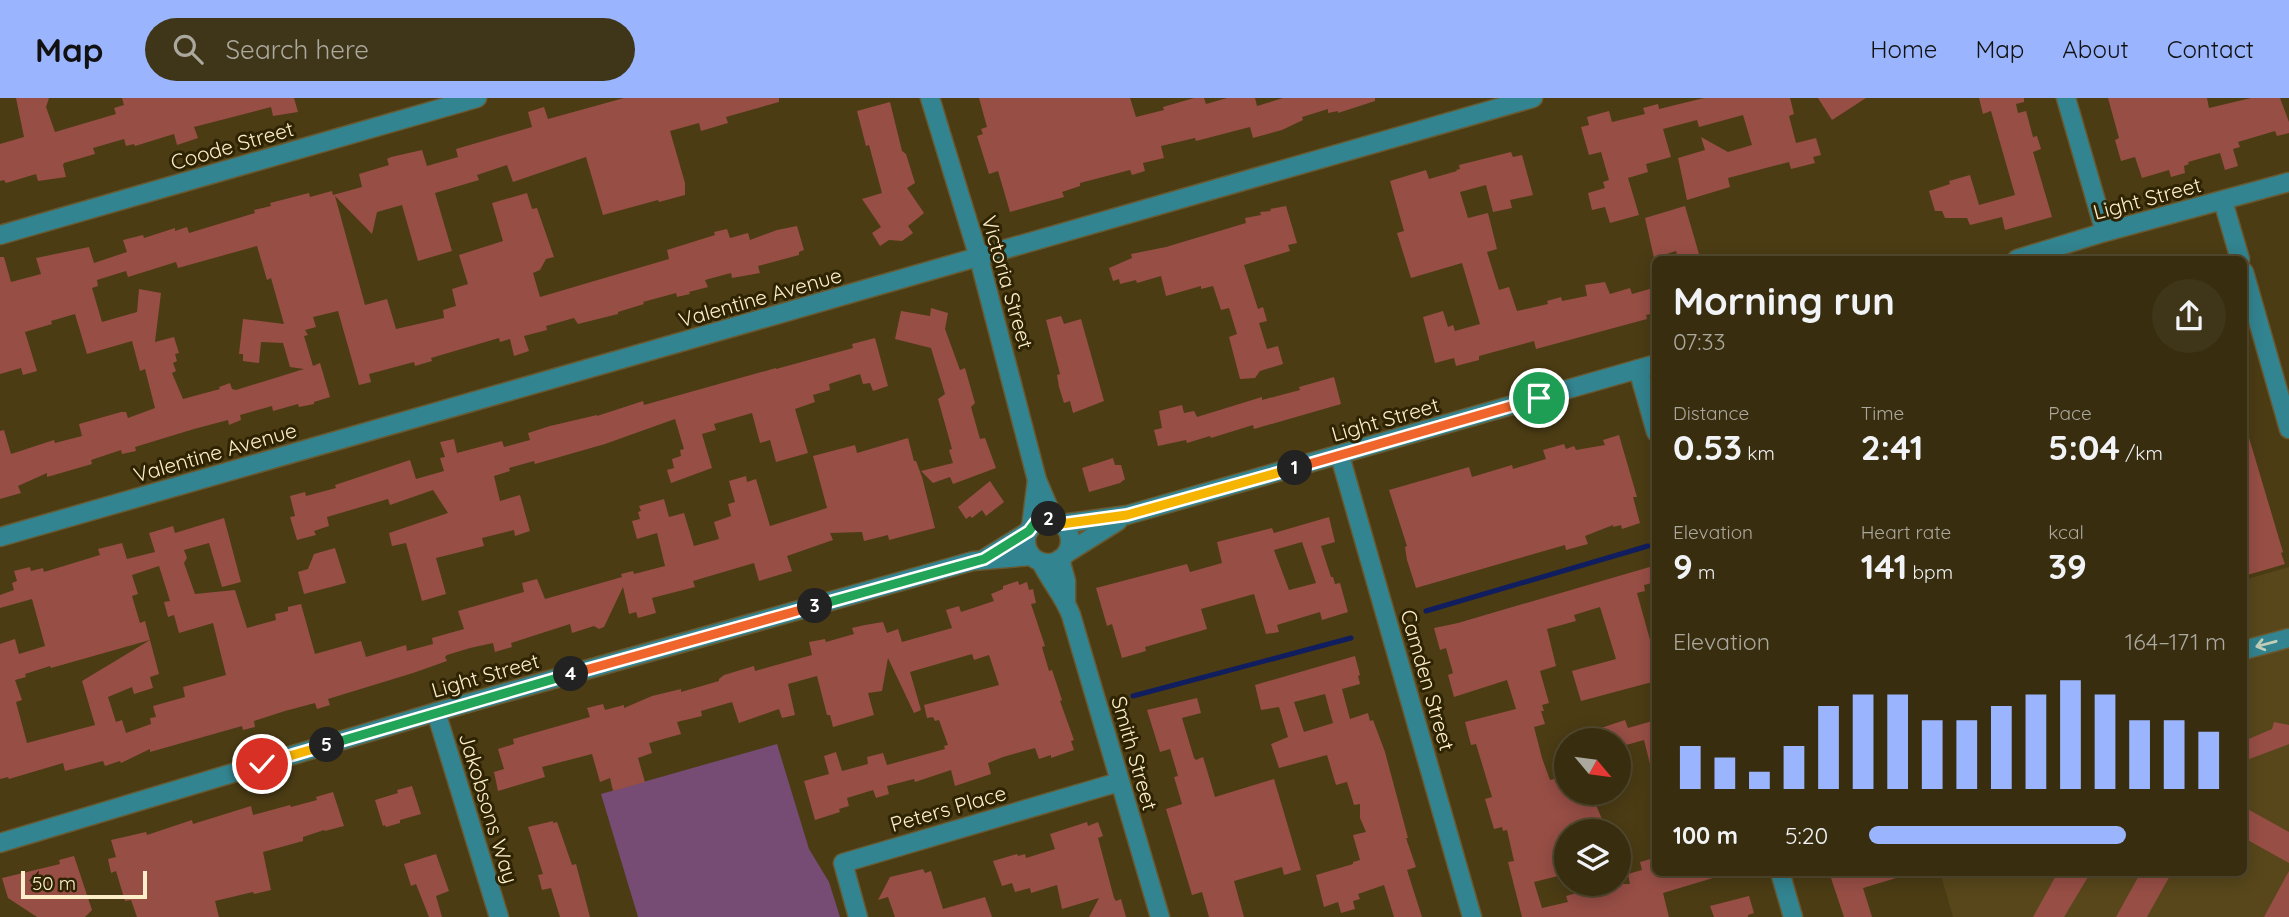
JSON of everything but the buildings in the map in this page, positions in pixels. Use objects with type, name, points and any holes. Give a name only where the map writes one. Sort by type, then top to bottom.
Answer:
[{"type":"street","name":"Coode Street","points":[[0,235],[477,98]]},
{"type":"street","name":"Victoria Street","points":[[930,98],[979,258],[1037,480],[1058,522]]},
{"type":"street","name":"Valentine Avenue","points":[[0,537],[1533,98]]},
{"type":"street","points":[[2066,98],[2105,232]]},
{"type":"street","name":"Light Street","points":[[2027,256],[2105,232],[2289,183]]},
{"type":"street","points":[[2223,201],[2239,256]]},
{"type":"street","points":[[2247,282],[2289,429]]},
{"type":"street","name":"Light Street","points":[[1058,522],[1127,515],[1652,365]]},
{"type":"street","points":[[1638,369],[1652,418]]},
{"type":"street","name":"Camden Street","points":[[1340,456],[1472,917]]},
{"type":"street","name":"Victoria Street","points":[[1030,529],[1037,480]]},
{"type":"street","name":"Light Street","points":[[1064,556],[1127,515]]},
{"type":"street","points":[[1041,520],[1058,522],[1066,528],[1070,540],[1064,556],[1054,562],[1036,559],[1026,544],[1030,529],[1041,520]]},
{"type":"street","name":"Light Street","points":[[984,559],[1030,529]]},
{"type":"street","name":"Smith Street","points":[[1064,556],[1066,602],[1160,917]]},
{"type":"street","name":"Light Street","points":[[0,843],[436,712],[984,559],[1036,559]]},
{"type":"street","name":"Smith Street","points":[[1036,559],[1066,602]]},
{"type":"street","points":[[2247,649],[2289,638]]},
{"type":"street","name":"Jakobsons Way","points":[[436,712],[499,917]]},
{"type":"street","name":"Peters Place","points":[[858,917],[843,863],[1119,782]]},
{"type":"street","points":[[1781,876],[1793,917]]},
{"type":"shaded area","points":[[2289,567],[2289,917],[1953,917],[1941,876],[2247,876],[2247,579]]},
{"type":"shaded area","points":[[777,744],[809,849],[829,882],[840,917],[638,917],[601,794]]},
{"type":"waterway","points":[[1426,611],[1648,546]]},
{"type":"waterway","points":[[1133,696],[1351,638]]},
{"type":"route","points":[[262,764],[436,712],[984,559],[1029,531],[1041,520],[1054,520],[1061,524],[1127,515],[1539,398]]}]
